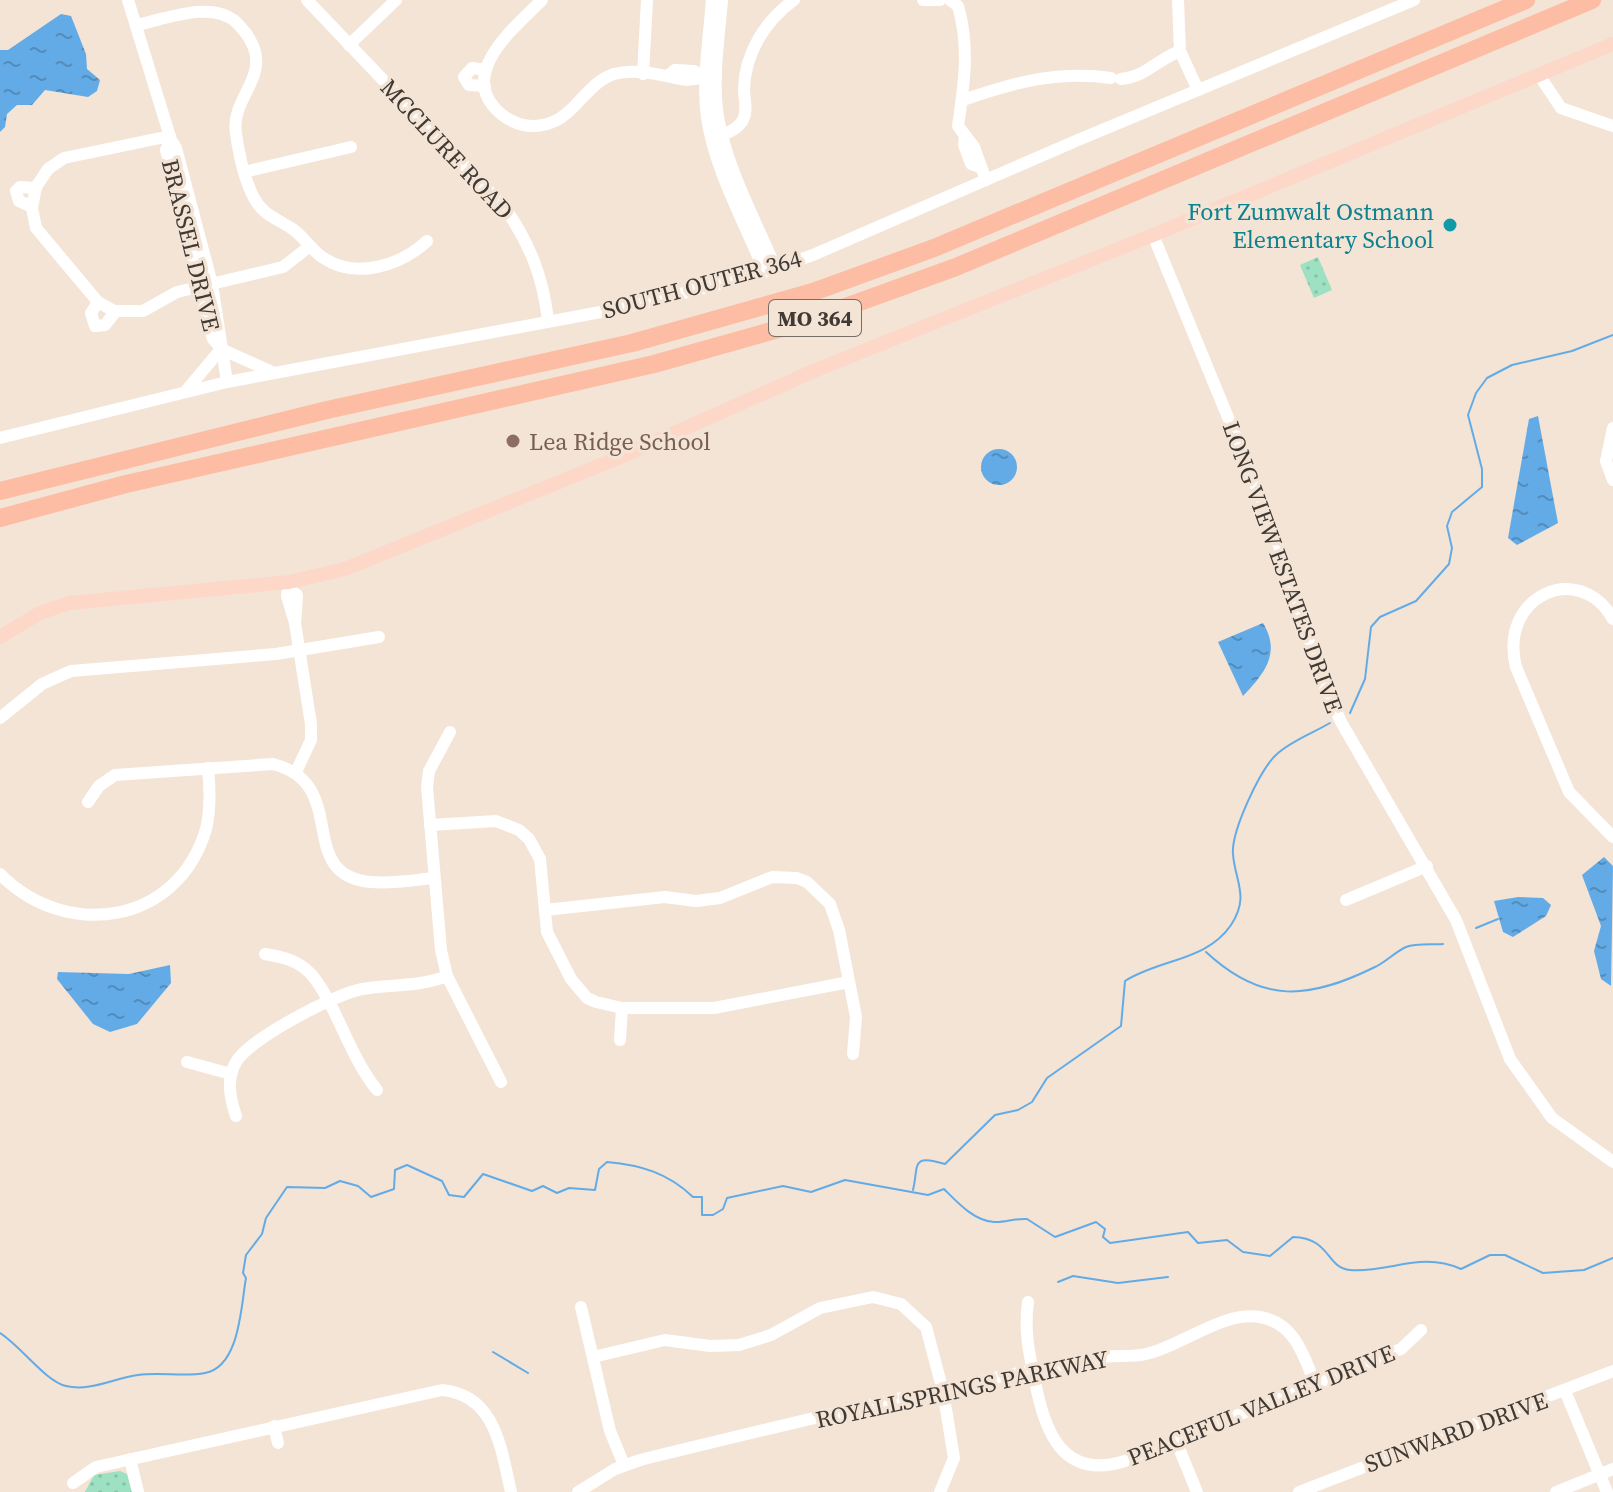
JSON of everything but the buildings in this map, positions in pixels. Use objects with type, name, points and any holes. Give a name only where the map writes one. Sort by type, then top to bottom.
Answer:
[{"type":"highway","name":"MO 364","points":[[0,491],[327,410],[632,343],[800,296],[934,248],[1526,0]]},
{"type":"highway","name":"MO 364","points":[[0,518],[126,484],[654,364],[807,321],[969,261],[1592,0]]},
{"type":"main road","points":[[0,637],[40,613],[89,599],[290,586],[390,553],[618,458],[816,370],[1153,235],[1613,44]]},
{"type":"street","name":"BRASSEL DRIVE","points":[[128,0],[170,138],[176,148],[207,285],[223,335],[221,348],[227,382]]},
{"type":"street","name":"MCCLURE ROAD","points":[[307,0],[505,208],[526,238],[540,274],[548,320]]},
{"type":"street","points":[[349,45],[396,0]]},
{"type":"street","points":[[542,0],[500,42],[489,57],[486,70],[485,86],[493,106],[505,117],[524,126],[543,125],[563,117],[597,83],[615,74],[670,74],[675,70],[694,71],[708,76]]},
{"type":"street","points":[[643,74],[647,0]]},
{"type":"street","points":[[712,0],[707,119],[718,136],[769,268]]},
{"type":"street","points":[[708,76],[722,0]]},
{"type":"street","points":[[718,136],[743,119],[745,72],[753,49],[777,12],[794,0]]},
{"type":"street","points":[[923,0],[940,0]]},
{"type":"street","points":[[954,0],[965,43],[963,100],[958,126],[965,137],[971,164],[980,167],[986,180]]},
{"type":"street","points":[[1178,0],[1180,51],[1198,90]]},
{"type":"street","name":"SOUTH OUTER 364","points":[[0,438],[227,382],[627,307],[813,255],[1414,0]]},
{"type":"street","points":[[137,25],[215,11],[234,20],[246,35],[255,54],[256,73],[235,129],[244,172],[254,198],[265,214],[292,228],[332,263],[345,268],[368,268],[412,256],[427,241]]},
{"type":"street","points":[[963,100],[1043,76],[1086,74],[1116,78],[1146,73],[1168,55],[1180,51]]},
{"type":"street","points":[[485,86],[472,87],[464,77],[472,68],[486,70]]},
{"type":"street","points":[[1539,75],[1561,108],[1613,126]]},
{"type":"street","points":[[170,138],[64,158],[48,169],[36,188],[32,207],[41,236],[68,262],[98,302],[116,311],[143,311],[177,292],[283,267],[310,246]]},
{"type":"street","points":[[244,172],[351,147]]},
{"type":"street","points":[[32,207],[19,201],[16,191],[20,187],[36,188]]},
{"type":"street","name":"LONG VIEW ESTATES DRIVE","points":[[1153,235],[1273,527],[1319,673],[1341,722],[1456,920],[1510,1059],[1552,1118],[1613,1162]]},
{"type":"street","points":[[98,302],[91,313],[95,326],[105,325],[116,311]]},
{"type":"street","name":"BRASSEL DRIVE","points":[[221,348],[275,373]]},
{"type":"street","name":"BRASSEL DRIVE","points":[[185,392],[221,348]]},
{"type":"street","points":[[1613,428],[1606,461],[1613,480]]},
{"type":"street","points":[[290,586],[297,595],[295,623],[311,740],[296,772]]},
{"type":"street","points":[[1613,619],[1592,597],[1562,589],[1552,591],[1526,607],[1513,626],[1511,647],[1569,792],[1613,837]]},
{"type":"street","points":[[0,718],[42,684],[71,671],[300,651],[379,637]]},
{"type":"street","points":[[450,732],[429,771],[439,933],[447,976],[501,1082]]},
{"type":"street","points":[[88,802],[107,777],[273,764],[296,772],[316,796],[324,846],[344,872],[369,882],[434,878]]},
{"type":"street","points":[[0,874],[38,904],[68,914],[114,914],[146,903],[176,880],[197,850],[208,816],[208,768]]},
{"type":"street","points":[[430,825],[496,821],[519,830],[540,859],[547,932],[571,979],[587,998],[622,1008],[714,1008],[849,982]]},
{"type":"street","points":[[1346,900],[1427,866]]},
{"type":"street","points":[[545,910],[665,897],[708,900],[745,890],[772,877],[797,878],[817,888],[830,904],[856,1017],[853,1054]]},
{"type":"street","points":[[265,954],[298,963],[312,975],[363,1072],[377,1090]]},
{"type":"street","points":[[236,1116],[230,1096],[231,1074],[246,1049],[327,1004],[362,989],[425,984],[447,976]]},
{"type":"street","points":[[620,1040],[622,1008]]},
{"type":"street","points":[[187,1062],[231,1074]]},
{"type":"street","points":[[593,1357],[665,1340],[710,1346],[747,1343],[771,1335],[814,1310],[866,1298],[912,1304],[928,1332],[943,1391],[954,1458],[940,1492]]},
{"type":"street","name":"PEACEFUL VALLEY DRIVE","points":[[1028,1302],[1024,1330],[1048,1433],[1061,1449],[1078,1460],[1098,1465],[1114,1464],[1176,1441],[1401,1349],[1421,1330]]},
{"type":"street","points":[[581,1307],[610,1431],[624,1465]]},
{"type":"street","name":"ROYALLSPRINGS PARKWAY","points":[[578,1492],[624,1465],[1033,1371],[1101,1357],[1147,1354],[1233,1320],[1253,1317],[1274,1322],[1290,1334],[1315,1384]]},
{"type":"street","name":"SUNWARD DRIVE","points":[[1299,1492],[1613,1371]]},
{"type":"street","points":[[472,1400],[480,1387]]},
{"type":"street","points":[[73,1483],[91,1469],[431,1390],[451,1391],[472,1400],[495,1427],[511,1492]]},
{"type":"street","points":[[1565,1391],[1607,1492]]},
{"type":"street","points":[[274,1426],[278,1443]]},
{"type":"street","points":[[1176,1441],[1197,1492]]},
{"type":"street","points":[[130,1459],[138,1492]]},
{"type":"street","points":[[1556,1492],[1613,1469]]},
{"type":"green space","points":[[1318,257],[1332,290],[1314,298],[1300,265]]},
{"type":"green space","points":[[120,1471],[127,1474],[132,1492],[85,1492],[94,1475]]},
{"type":"water","points":[[61,14],[71,16],[86,54],[87,69],[100,80],[97,91],[88,97],[45,90],[32,105],[17,105],[7,114],[5,127],[0,132],[0,50],[8,50]]},
{"type":"water","points":[[1538,416],[1558,523],[1517,545],[1508,538],[1529,419]]},
{"type":"water","points":[[999,449],[1012,454],[1017,467],[1012,480],[999,485],[986,480],[981,467],[986,454]]},
{"type":"water","points":[[1263,623],[1271,644],[1268,662],[1243,696],[1218,642]]},
{"type":"water","points":[[1604,857],[1613,866],[1611,986],[1601,979],[1594,951],[1601,926],[1582,875]]},
{"type":"water","points":[[1518,897],[1543,898],[1551,905],[1546,916],[1513,937],[1503,932],[1494,901]]},
{"type":"water","points":[[170,965],[171,983],[137,1024],[110,1032],[93,1024],[57,979],[58,972],[129,974]]},
{"type":"waterway","points":[[1350,713],[1365,679],[1371,627],[1380,617],[1416,601],[1449,564],[1452,548],[1447,526],[1452,512],[1482,487],[1482,469],[1468,415],[1476,393],[1487,378],[1512,365],[1572,351],[1613,335]]},
{"type":"waterway","points":[[913,1190],[921,1161],[945,1164],[995,1115],[1018,1110],[1032,1102],[1047,1078],[1121,1026],[1125,981],[1196,953],[1221,937],[1240,906],[1234,844],[1255,786],[1277,754],[1330,723]]},
{"type":"waterway","points":[[1476,928],[1498,919]]},
{"type":"waterway","points":[[1206,952],[1247,981],[1286,991],[1328,986],[1351,978],[1410,946],[1443,944]]},
{"type":"waterway","points":[[0,1333],[41,1370],[66,1386],[93,1386],[146,1374],[205,1373],[217,1368],[232,1347],[240,1318],[246,1255],[262,1234],[266,1218],[287,1187],[325,1188],[340,1181],[358,1186],[371,1197],[394,1189],[395,1170],[407,1165],[442,1181],[449,1195],[464,1197],[483,1174],[532,1191],[543,1186],[557,1193],[569,1188],[595,1190],[599,1169],[607,1162],[631,1165],[664,1176],[693,1197],[702,1197],[702,1215],[713,1215],[723,1209],[727,1198],[783,1186],[811,1192],[845,1180],[928,1195],[944,1189],[966,1210],[980,1218],[998,1222],[1027,1219],[1055,1237],[1096,1222],[1105,1229],[1103,1237],[1110,1243],[1188,1232],[1198,1243],[1227,1240],[1243,1252],[1270,1256],[1293,1237],[1315,1242],[1336,1264],[1350,1270],[1418,1262],[1446,1264],[1461,1269],[1490,1255],[1505,1255],[1543,1273],[1584,1270],[1613,1258]]},
{"type":"waterway","points":[[1058,1282],[1073,1276],[1118,1283],[1168,1277]]},
{"type":"waterway","points":[[493,1352],[528,1373]]},
{"type":"place","name":"Fort Zumwalt Ostmann Elementary School","points":[[1450,225]]},
{"type":"place","name":"Lea Ridge School","points":[[513,441]]}]
